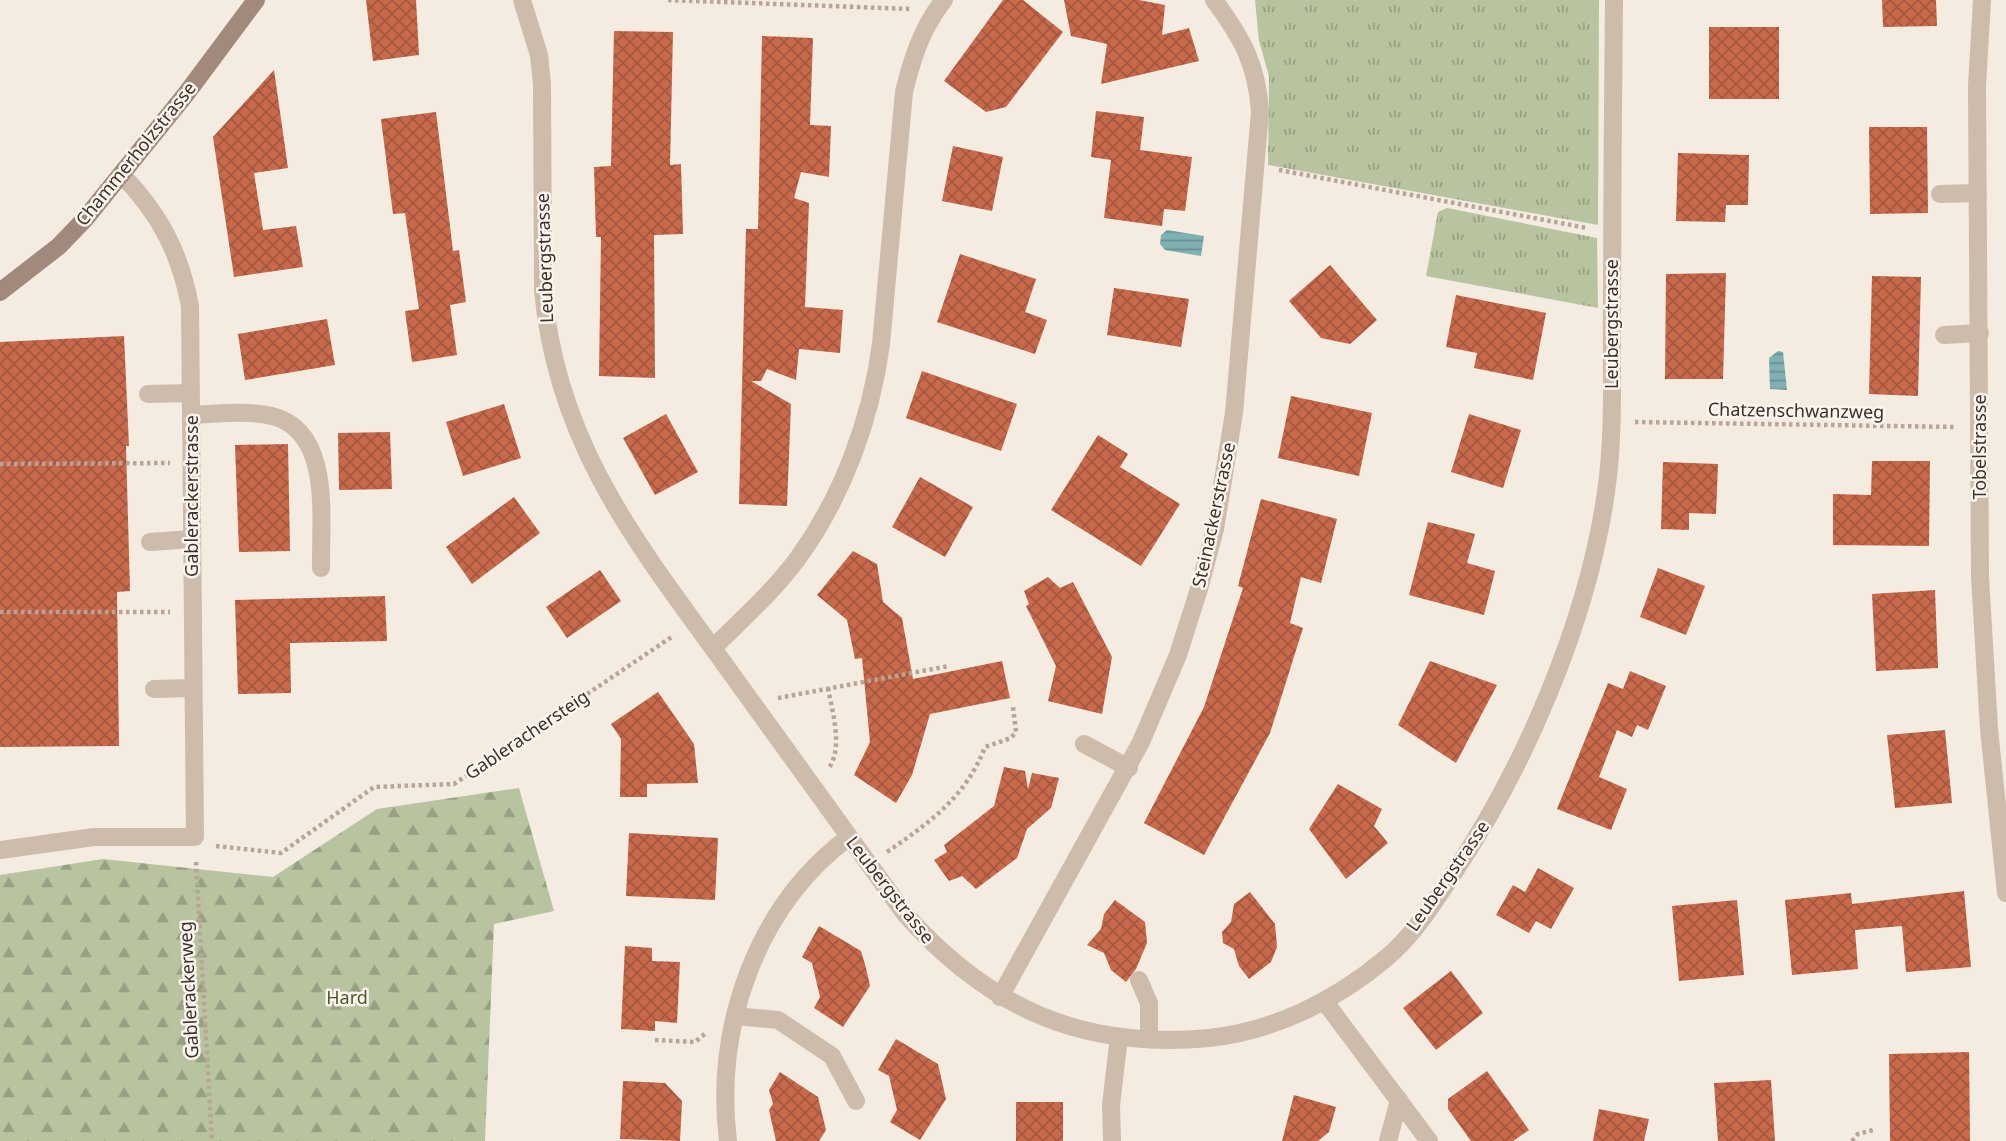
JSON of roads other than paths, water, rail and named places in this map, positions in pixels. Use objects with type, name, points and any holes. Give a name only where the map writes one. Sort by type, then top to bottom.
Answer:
[{"type":"street","name":"Chammerholzstrasse","points":[[0,292],[59,246],[122,176],[256,0]]},
{"type":"street","name":"Leubergstrasse","points":[[522,0],[540,64],[543,290],[546,324],[562,392],[583,449],[607,495],[694,622],[849,837],[905,914],[932,944],[964,973],[1000,997],[1044,1017],[1119,1037],[1149,1040],[1223,1036],[1294,1016],[1325,1002],[1388,957],[1416,926],[1465,857],[1513,776],[1544,706],[1581,600],[1598,539],[1606,491],[1611,422],[1614,0]]},
{"type":"street","name":"Steinackerstrasse","points":[[1000,997],[1129,768],[1178,655],[1215,529],[1234,414],[1260,112],[1252,59],[1214,0]]},
{"type":"street","name":"Tobelstrasse","points":[[1982,0],[1977,86],[1982,617],[1989,729],[2006,893]]},
{"type":"street","points":[[713,648],[766,596],[799,557],[845,472],[864,425],[876,386],[904,92],[912,58],[940,5]]},
{"type":"street","name":"Gablerackerstrasse","points":[[0,850],[94,837],[195,840],[190,306],[185,276],[163,226],[147,201],[122,176]]},
{"type":"street","points":[[1940,194],[1978,193]]},
{"type":"street","points":[[1944,335],[1980,333]]},
{"type":"street","points":[[148,394],[191,393]]},
{"type":"street","points":[[191,415],[245,413],[272,416],[293,425],[307,438],[314,458],[319,494],[321,568]]},
{"type":"street","points":[[150,542],[192,540]]},
{"type":"street","points":[[154,688],[193,688]]},
{"type":"street","points":[[1084,744],[1129,768]]},
{"type":"street","points":[[728,1141],[724,1085],[735,1016],[752,961],[769,928],[821,859],[849,837]]},
{"type":"street","points":[[1139,980],[1149,1003],[1149,1040]]},
{"type":"street","points":[[1325,1002],[1429,1141]]},
{"type":"street","points":[[735,1016],[778,1020],[832,1056],[856,1101]]},
{"type":"street","points":[[1112,1141],[1111,1105],[1119,1037]]},
{"type":"street","points":[[1388,1141],[1399,1100]]},
{"type":"water","points":[[1167,230],[1204,236],[1201,256],[1165,250],[1160,244],[1161,235]]},
{"type":"water","points":[[1778,351],[1783,352],[1787,390],[1770,389],[1769,358]]},
{"type":"park label","name":"Hard","points":[[347,998]]}]
